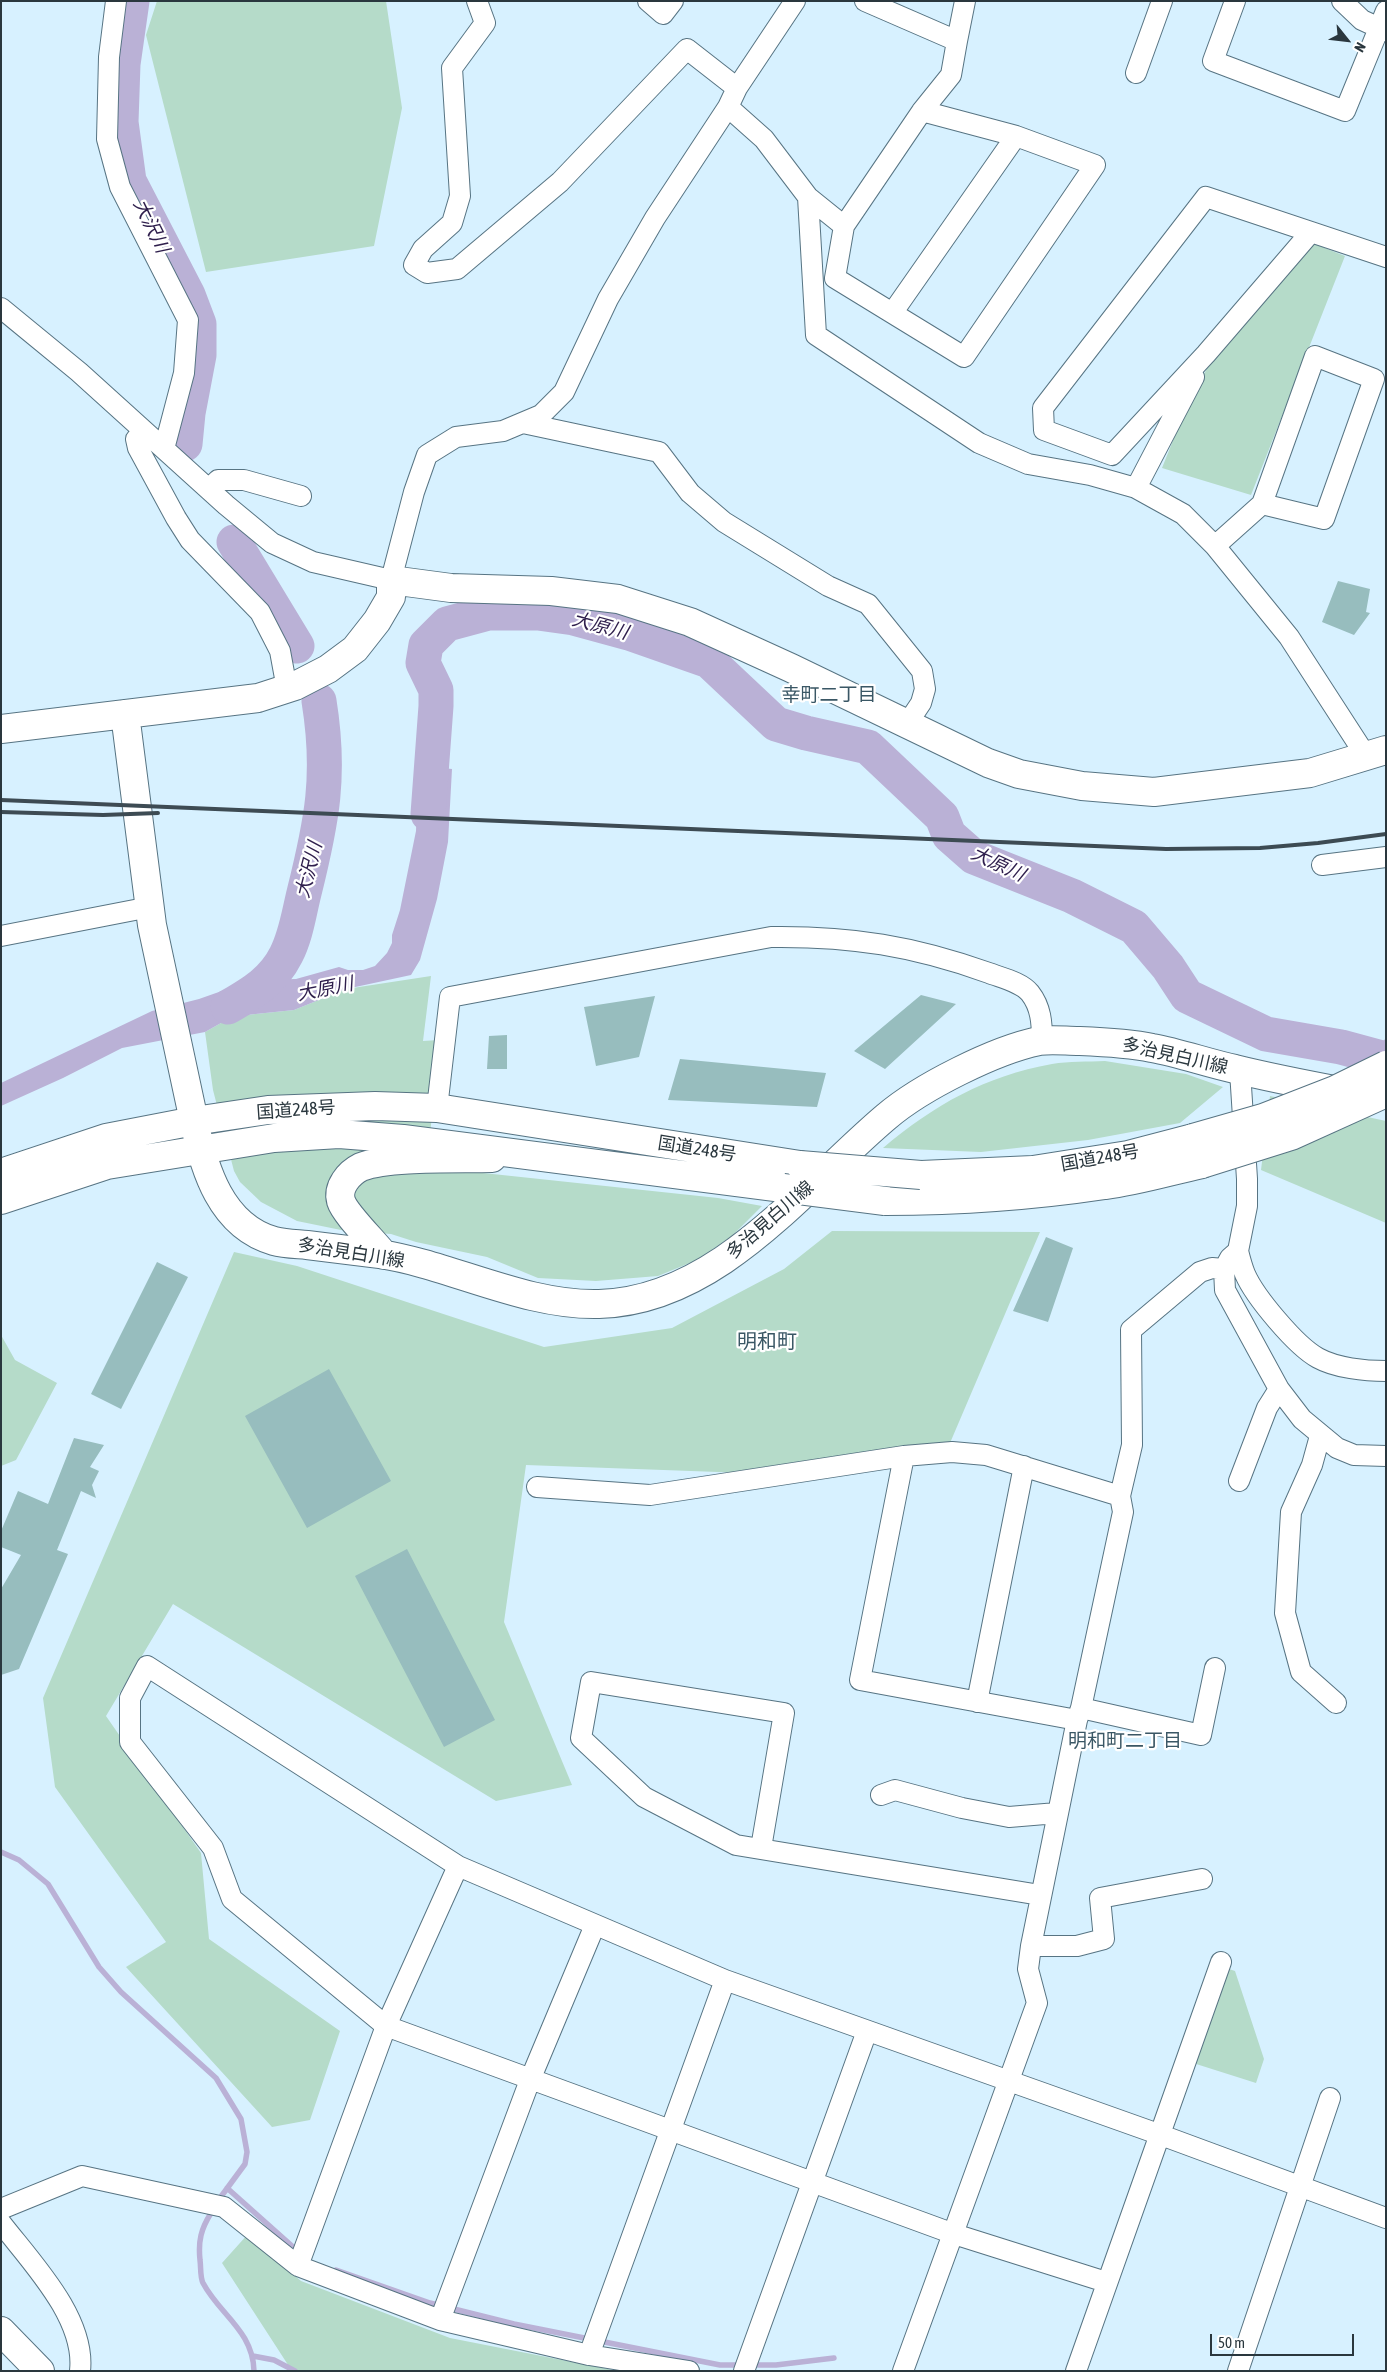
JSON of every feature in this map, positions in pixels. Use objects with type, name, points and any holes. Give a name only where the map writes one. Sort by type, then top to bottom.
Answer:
[{"type":"main road","points":[[1,729],[258,698],[287,689],[328,669],[355,649],[377,622],[391,597],[391,580],[451,588],[551,591],[618,599],[690,622],[988,763],[1019,774],[1082,786],[1154,792],[1310,773],[1376,753]]},
{"type":"main road","name":"多治見白川線","points":[[125,714],[151,916],[200,1150],[208,1174],[222,1203],[236,1219],[255,1232],[274,1241],[384,1255],[546,1300],[598,1304],[643,1299],[685,1282],[723,1261],[758,1234],[889,1114],[941,1081],[991,1057],[1042,1040],[1118,1043],[1150,1047],[1240,1071],[1386,1099]]},
{"type":"main road","name":"国道248号","points":[[1,1172],[106,1138],[194,1121],[268,1110],[375,1106],[437,1108],[800,1165],[921,1175],[1033,1170],[1128,1155],[1263,1118],[1335,1090],[1386,1065]]},
{"type":"main road","name":"国道248号","points":[[1,1200],[107,1165],[274,1138],[339,1134],[403,1139],[885,1201],[934,1201],[998,1197],[1106,1185],[1202,1164],[1291,1136],[1386,1093]]},
{"type":"main road","points":[[384,1255],[349,1215],[342,1203],[340,1195],[341,1186],[348,1177],[361,1168],[391,1162],[541,1157]]},
{"type":"main road","points":[[1,2331],[40,2371]]},
{"type":"street","points":[[116,1],[109,57],[108,139],[120,187],[188,320],[184,373],[164,449]]},
{"type":"street","points":[[477,1],[485,23],[452,68],[460,196],[452,223],[423,249],[414,264],[427,273],[458,269],[560,182],[687,49],[737,88]]},
{"type":"street","points":[[648,1],[663,14],[672,1]]},
{"type":"street","points":[[1,308],[79,372],[272,544],[313,562],[391,580],[414,492],[428,455],[456,437],[503,432],[541,415],[564,392],[608,299],[645,234],[728,107],[737,88],[796,1]]},
{"type":"street","points":[[865,1],[956,41]]},
{"type":"street","points":[[922,111],[1016,136],[1095,165],[964,358],[893,312],[835,278],[844,226],[922,111],[951,74],[965,1]]},
{"type":"street","points":[[1136,73],[1162,1]]},
{"type":"street","points":[[1235,1],[1213,61],[1346,111],[1383,23],[1362,20],[1342,1]]},
{"type":"street","points":[[728,107],[764,140],[808,197],[844,226]]},
{"type":"street","points":[[893,312],[1016,136]]},
{"type":"street","points":[[808,197],[816,335],[979,443],[1028,464],[1090,475],[1136,488],[1183,514],[1215,546],[1289,637],[1376,753]]},
{"type":"street","points":[[1311,232],[1206,354],[1112,456],[1044,430],[1043,408],[1206,197],[1311,232],[1386,257]]},
{"type":"street","points":[[1136,488],[1206,354]]},
{"type":"street","points":[[1215,546],[1262,504],[1315,356],[1374,379],[1324,518],[1262,504]]},
{"type":"street","points":[[523,423],[659,452],[690,493],[724,522],[828,586],[868,604],[922,671],[925,689],[921,703],[907,724]]},
{"type":"street","points":[[144,431],[136,439],[138,448],[176,518],[190,540],[212,565],[260,612],[280,651],[287,689]]},
{"type":"street","points":[[209,489],[218,480],[244,480],[284,489],[301,496]]},
{"type":"street","points":[[1322,866],[1386,857]]},
{"type":"street","points":[[1,936],[151,916]]},
{"type":"street","points":[[437,1108],[450,997],[771,937],[818,936],[862,940],[901,947],[939,956],[1016,983],[1030,992],[1036,1004],[1041,1016],[1042,1040]]},
{"type":"street","points":[[1240,1071],[1247,1179],[1246,1206],[1238,1251],[1245,1275],[1302,1348],[1320,1359],[1347,1366],[1386,1371]]},
{"type":"street","points":[[1238,1251],[1230,1258],[1224,1269],[1225,1290],[1279,1389],[1302,1419],[1320,1436],[1337,1448],[1354,1456],[1386,1456]]},
{"type":"street","points":[[904,2371],[1037,2003],[1028,1969],[1031,1946],[1057,1813],[1123,1512],[1120,1496],[1132,1445],[1131,1330],[1200,1272],[1212,1268],[1224,1269]]},
{"type":"street","points":[[1239,1481],[1267,1408],[1279,1389]]},
{"type":"street","points":[[1320,1436],[1312,1465],[1291,1512],[1286,1613],[1302,1672],[1336,1703]]},
{"type":"street","points":[[537,1488],[650,1495],[904,1456],[952,1452],[986,1455],[1120,1496]]},
{"type":"street","points":[[904,1456],[860,1680],[977,1702],[1079,1714],[1201,1735],[1215,1668]]},
{"type":"street","points":[[977,1702],[1024,1466]]},
{"type":"street","points":[[1106,2282],[954,2234],[386,2026],[232,1899],[213,1848],[130,1742],[130,1698],[147,1666],[458,1866],[725,1980],[1161,2135],[1386,2218]]},
{"type":"street","points":[[761,1848],[784,1714],[591,1682],[580,1738],[644,1797],[736,1845],[1040,1895]]},
{"type":"street","points":[[881,1795],[895,1790],[962,1808],[1008,1817],[1057,1813]]},
{"type":"street","points":[[298,2266],[386,2026],[458,1866]]},
{"type":"street","points":[[1031,1946],[1077,1946],[1104,1939],[1100,1898],[1202,1879]]},
{"type":"street","points":[[440,2320],[530,2080],[595,1925]]},
{"type":"street","points":[[1076,2371],[1221,1962]]},
{"type":"street","points":[[589,2355],[669,2130],[725,1980]]},
{"type":"street","points":[[744,2371],[867,2030]]},
{"type":"street","points":[[1238,2371],[1302,2186],[1330,2098]]},
{"type":"street","points":[[1,2209],[82,2176],[224,2207],[298,2266],[440,2320],[589,2355],[689,2371]]},
{"type":"street","points":[[1,2223],[63,2305],[78,2341],[80,2371]]},
{"type":"green space","points":[[157,1],[386,1],[402,108],[374,246],[206,272],[146,35]]},
{"type":"green space","points":[[1312,243],[1345,256],[1251,495],[1162,468],[1186,408],[1213,357]]},
{"type":"green space","points":[[431,976],[423,1041],[439,1040],[427,1167],[718,1198],[762,1206],[732,1236],[697,1260],[658,1276],[596,1281],[538,1278],[487,1257],[416,1242],[391,1234],[341,1230],[297,1221],[261,1202],[240,1182],[234,1171],[213,1090],[205,1032],[221,1023],[246,1015],[294,1010],[346,989]]},
{"type":"green space","points":[[1105,1061],[1186,1074],[1223,1087],[1180,1123],[1088,1140],[981,1152],[883,1148],[921,1118],[941,1106],[962,1094],[1004,1076],[1052,1064]]},
{"type":"green space","points":[[1270,1096],[1386,1121],[1386,1223],[1261,1170]]},
{"type":"green space","points":[[832,1231],[1040,1232],[950,1443],[746,1473],[526,1465],[504,1622],[572,1785],[496,1801],[173,1604],[106,1716],[201,1853],[209,1939],[340,2031],[310,2120],[272,2127],[126,1967],[166,1942],[55,1787],[43,1698],[234,1252],[297,1266],[544,1347],[672,1328],[784,1269]]},
{"type":"green space","points":[[1,1335],[15,1360],[57,1383],[16,1460],[1,1466]]},
{"type":"green space","points":[[1226,1968],[1235,1971],[1264,2059],[1256,2083],[1193,2063]]},
{"type":"green space","points":[[248,2234],[301,2281],[450,2338],[618,2371],[292,2371],[222,2263]]},
{"type":"water","points":[[422,766],[452,769],[448,842],[437,899],[420,960],[411,975],[346,989],[294,1010],[246,1015],[221,1023],[205,1032],[122,1048],[63,1078],[1,1106],[1,1083],[152,1011],[261,980],[296,979],[339,967],[348,970],[363,970],[375,966],[387,953],[392,943],[392,935],[400,910],[416,831],[417,805],[423,781]]},
{"type":"building","points":[[1338,581],[1370,589],[1366,612],[1370,613],[1354,635],[1322,622]]},
{"type":"building","points":[[921,995],[956,1004],[885,1069],[854,1051]]},
{"type":"building","points":[[655,996],[639,1057],[596,1066],[584,1007]]},
{"type":"building","points":[[507,1035],[507,1069],[487,1069],[489,1036]]},
{"type":"building","points":[[680,1059],[826,1073],[817,1107],[668,1100]]},
{"type":"building","points":[[1046,1237],[1073,1248],[1048,1322],[1013,1311]]},
{"type":"building","points":[[157,1262],[188,1277],[121,1409],[91,1394]]},
{"type":"building","points":[[329,1369],[391,1481],[307,1528],[245,1416]]},
{"type":"building","points":[[74,1438],[104,1445],[90,1467],[99,1471],[92,1485],[96,1498],[81,1491],[57,1550],[68,1554],[19,1669],[1,1675],[1,1589],[21,1555],[1,1547],[1,1531],[18,1491],[48,1504]]},
{"type":"building","points":[[407,1549],[495,1720],[444,1747],[355,1576]]},
{"type":"waterway","name":"大沢川","points":[[132,1],[123,64],[121,122],[129,181],[188,295],[199,324],[199,355],[188,413],[185,444]]},
{"type":"waterway","name":"大沢川","points":[[234,542],[297,646]]},
{"type":"waterway","name":"大原川","points":[[428,814],[436,690],[423,663],[426,645],[447,624],[488,613],[538,613],[574,618],[629,633],[709,661],[776,724],[868,747],[942,817],[949,835],[974,857],[1072,896],[1134,927],[1168,967],[1187,996],[1266,1034],[1341,1047],[1386,1059]]},
{"type":"waterway","name":"大沢川","points":[[228,1007],[253,991],[275,972],[286,955],[295,932],[316,843],[323,798],[324,752],[319,701]]},
{"type":"waterway","points":[[1372,1055],[1386,1042]]},
{"type":"waterway","points":[[1,1852],[19,1860],[48,1884],[99,1967],[121,1992],[216,2078],[241,2119],[247,2152],[245,2164],[220,2198]]},
{"type":"waterway","points":[[227,2188],[292,2246]]},
{"type":"waterway","points":[[211,2213],[205,2224],[200,2241],[199,2253],[202,2281],[218,2305],[242,2334],[252,2357],[254,2371]]},
{"type":"waterway","points":[[336,2270],[430,2303],[514,2324],[720,2365],[742,2365]]},
{"type":"waterway","points":[[253,2356],[274,2360],[295,2371]]},
{"type":"waterway","points":[[751,2365],[776,2365],[834,2358]]},
{"type":"railway","points":[[1,800],[1166,849],[1260,848],[1386,834]]},
{"type":"railway","points":[[1,812],[103,815],[158,813]]},
{"type":"district","name":"幸町二丁目","points":[[829,695]]},
{"type":"district","name":"明和町","points":[[767,1342]]},
{"type":"district","name":"明和町二丁目","points":[[1125,1741]]}]
